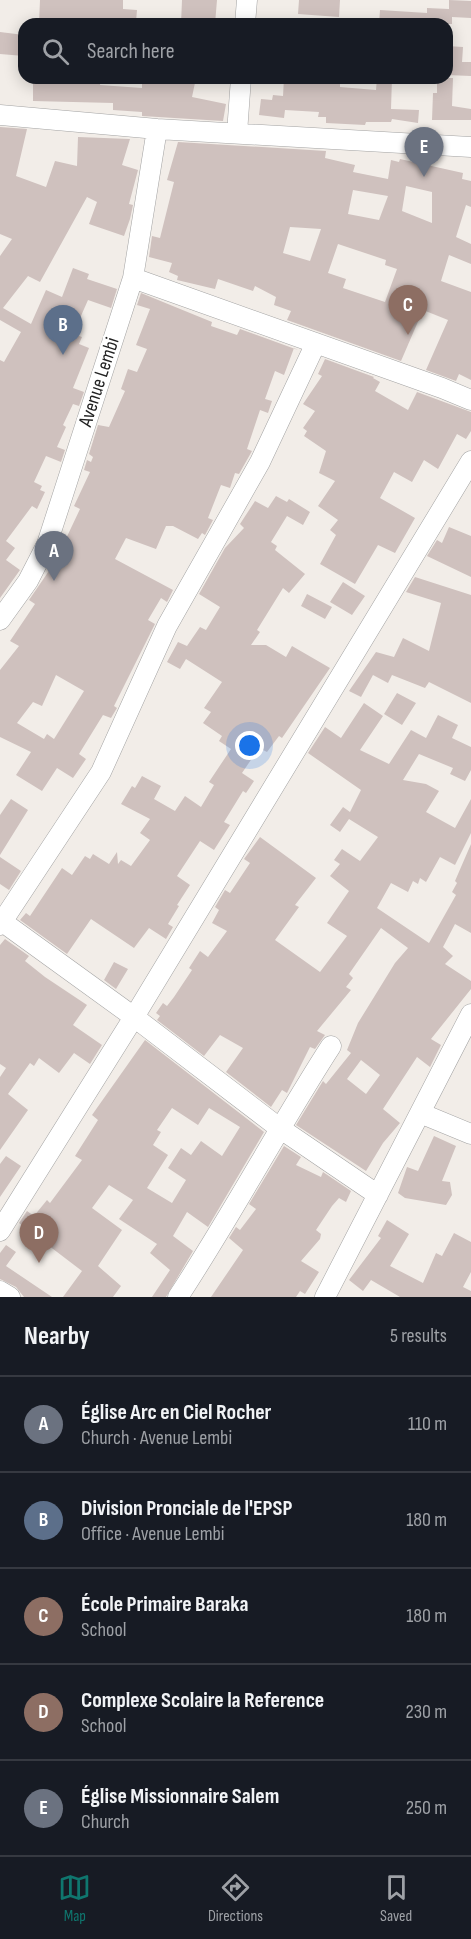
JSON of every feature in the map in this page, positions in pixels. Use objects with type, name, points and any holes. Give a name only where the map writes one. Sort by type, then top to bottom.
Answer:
[{"type":"street","points":[[246,18],[247,0]]},
{"type":"street","points":[[237,133],[241,84]]},
{"type":"street","points":[[0,115],[157,129],[471,147]]},
{"type":"street","name":"Avenue Lembi","points":[[0,620],[28,581],[47,544],[133,278],[157,129]]},
{"type":"street","points":[[133,278],[471,400]]},
{"type":"street","points":[[316,343],[260,462],[166,626],[101,772],[1,922],[134,1017],[279,1127],[378,1195]]},
{"type":"street","points":[[0,1231],[134,1017],[471,461]]},
{"type":"street","points":[[325,1297],[471,1014]]},
{"type":"street","points":[[178,1297],[216,1238],[279,1127],[331,1046]]},
{"type":"street","points":[[420,1113],[471,1134]]},
{"type":"street","points":[[0,1291],[10,1297]]},
{"type":"building","points":[[40,0],[123,0],[123,9],[137,10],[136,18],[39,18]]},
{"type":"building","points":[[182,0],[217,0],[216,18],[181,18]]},
{"type":"building","points":[[299,0],[340,0],[339,17],[298,14]]},
{"type":"building","points":[[449,0],[471,1],[471,18],[379,18],[380,10],[427,13],[427,8],[449,9]]},
{"type":"building","points":[[0,32],[18,34],[18,56],[0,54]]},
{"type":"building","points":[[453,46],[463,47],[462,62],[471,62],[471,76],[453,75]]},
{"type":"building","points":[[33,84],[100,84],[142,88],[142,84],[195,84],[192,97],[226,104],[223,121],[142,116],[142,112],[113,110],[113,103],[33,101]]},
{"type":"building","points":[[284,84],[340,84],[340,87],[376,90],[376,84],[392,84],[391,109],[419,110],[418,123],[392,119],[391,122],[366,122],[365,125],[326,123],[326,117],[318,117],[319,112],[285,110],[284,118],[259,115],[261,99],[272,100],[273,95],[283,96]]},
{"type":"building","points":[[437,84],[453,84],[452,106],[471,109],[471,120],[432,120],[433,93],[437,93]]},
{"type":"building","points":[[0,127],[27,129],[16,176],[46,187],[55,161],[77,166],[78,137],[130,139],[122,165],[138,170],[129,204],[133,205],[124,236],[89,224],[97,202],[87,197],[40,282],[28,276],[3,308],[31,324],[46,290],[62,297],[73,268],[89,274],[87,279],[117,289],[111,308],[88,300],[73,334],[82,337],[79,344],[89,348],[73,388],[84,392],[79,406],[73,404],[63,425],[66,427],[57,447],[65,450],[61,462],[46,456],[34,482],[42,486],[40,490],[45,492],[37,509],[32,506],[6,541],[15,548],[6,560],[20,570],[0,598],[0,360],[4,362],[21,332],[0,320],[0,256],[12,239],[0,234]]},
{"type":"building","points":[[178,142],[326,151],[325,158],[355,165],[353,172],[388,179],[391,160],[399,162],[400,159],[463,173],[462,179],[471,181],[471,207],[466,205],[456,237],[471,244],[471,264],[449,255],[441,281],[471,292],[471,380],[459,374],[456,381],[426,370],[448,320],[423,310],[401,361],[287,320],[291,311],[274,305],[276,297],[255,286],[253,291],[218,279],[215,289],[177,280],[178,276],[169,272],[172,263],[149,257],[152,236],[160,238],[174,182],[167,180]],"holes":[[[406,186],[432,192],[432,223],[402,211]],[[353,190],[388,196],[379,220],[348,214]],[[290,227],[321,229],[310,261],[283,253]],[[338,244],[386,260],[385,265],[397,269],[385,302],[343,288],[346,279],[328,273]]]},
{"type":"building","points":[[141,293],[212,322],[211,326],[237,335],[240,329],[294,348],[284,375],[275,371],[265,399],[272,401],[268,413],[260,410],[247,449],[252,451],[239,474],[235,473],[230,488],[221,485],[208,518],[213,520],[205,535],[202,533],[198,539],[173,526],[166,526],[156,549],[126,538],[115,559],[173,590],[167,602],[161,598],[148,620],[155,624],[114,706],[117,708],[111,718],[103,715],[79,754],[86,759],[73,778],[57,768],[42,791],[16,775],[31,752],[0,737],[0,670],[19,646],[10,641],[35,604],[29,600],[53,565],[50,564],[60,544],[63,545],[80,509],[74,506],[90,472],[84,470],[87,460],[91,462],[93,457],[89,454],[98,425],[109,427],[125,391],[121,389],[128,369],[137,372],[147,349],[136,345],[150,309],[137,305]],"holes":[[[56,675],[84,691],[54,739],[47,734],[44,739],[17,723],[33,702],[42,706]]]},
{"type":"building","points":[[325,359],[374,377],[380,382],[375,391],[408,410],[417,392],[471,412],[471,431],[466,439],[457,434],[438,469],[424,460],[412,482],[394,472],[380,498],[415,518],[395,553],[378,545],[355,584],[320,564],[336,535],[330,530],[338,520],[318,506],[335,481],[319,473],[326,451],[304,436],[307,431],[303,428],[315,411],[303,404],[322,376],[318,374]]},
{"type":"building","points":[[276,496],[287,502],[289,499],[310,512],[303,525],[287,516],[271,542],[277,546],[275,550],[305,574],[289,593],[283,588],[257,630],[260,632],[251,645],[266,645],[286,657],[292,646],[330,668],[282,738],[279,736],[267,752],[259,748],[242,773],[254,781],[246,793],[243,791],[224,822],[230,825],[214,850],[200,841],[177,876],[190,885],[168,924],[173,927],[166,939],[149,928],[134,948],[91,919],[67,954],[20,920],[26,913],[30,916],[62,868],[72,875],[85,856],[90,859],[93,854],[109,864],[117,852],[118,864],[121,860],[131,866],[150,840],[140,833],[150,819],[121,804],[132,786],[135,788],[142,776],[161,786],[154,799],[175,811],[185,796],[201,807],[214,785],[209,782],[231,749],[219,741],[222,736],[203,723],[211,712],[204,708],[222,682],[186,659],[180,669],[167,662],[178,642],[187,646],[200,627],[206,630],[220,607],[199,594],[225,548],[244,528],[240,524],[255,501],[268,508]]},
{"type":"building","points":[[449,527],[471,536],[471,577],[427,556],[437,540],[442,543]]},
{"type":"building","points":[[415,577],[471,595],[471,703],[429,682],[425,688],[392,675],[388,683],[373,675],[361,697],[349,691],[376,652],[394,657],[403,638],[429,651],[441,603],[406,592]]},
{"type":"building","points":[[343,582],[365,596],[352,615],[330,602]]},
{"type":"building","points":[[307,594],[332,607],[325,619],[301,606]]},
{"type":"building","points":[[397,693],[416,703],[402,725],[384,714]]},
{"type":"building","points":[[364,703],[383,716],[360,750],[389,764],[411,730],[426,738],[438,715],[458,725],[452,738],[471,747],[471,770],[465,781],[450,774],[453,768],[419,754],[403,780],[426,784],[439,791],[426,812],[455,828],[471,799],[471,833],[455,865],[440,857],[426,882],[420,878],[418,884],[413,881],[408,892],[391,883],[377,908],[429,943],[456,895],[452,892],[457,883],[455,881],[471,844],[471,933],[455,924],[443,947],[453,956],[445,964],[471,981],[471,989],[431,1039],[441,1045],[430,1067],[417,1057],[383,1109],[400,1123],[383,1143],[366,1171],[296,1125],[323,1081],[326,1084],[351,1053],[347,1050],[358,1023],[395,963],[408,948],[381,928],[349,974],[353,978],[346,987],[351,990],[317,1031],[325,1035],[315,1049],[310,1047],[287,1093],[282,1090],[271,1107],[226,1072],[243,1048],[220,1035],[204,1056],[157,1020],[160,1016],[156,1013],[163,1003],[167,1006],[174,997],[192,970],[189,968],[200,951],[208,957],[227,931],[212,923],[219,910],[215,907],[225,890],[230,893],[250,863],[244,859],[260,837],[316,878],[295,905],[299,907],[275,940],[320,972],[347,936],[327,923],[349,891],[330,876],[340,864],[334,860],[342,849],[360,861],[378,837],[349,819],[340,832],[330,825],[343,807],[350,812],[361,790],[308,753],[325,727],[341,738]],"holes":[[[361,1060],[380,1075],[366,1094],[347,1079]]]},
{"type":"building","points":[[11,799],[28,810],[0,855],[0,815]]},
{"type":"building","points":[[0,857],[21,871],[9,890],[0,884]]},
{"type":"building","points":[[5,939],[29,956],[25,961],[87,1005],[73,1025],[102,1045],[90,1064],[74,1053],[59,1073],[39,1058],[34,1066],[30,1063],[8,1094],[28,1110],[0,1150],[0,1077],[6,1068],[0,1064],[0,945]]},
{"type":"building","points":[[114,962],[128,969],[116,989],[104,980]]},
{"type":"building","points":[[145,1040],[264,1132],[208,1227],[187,1212],[173,1236],[193,1251],[166,1297],[152,1297],[170,1270],[150,1253],[157,1244],[119,1219],[133,1200],[109,1185],[92,1208],[122,1230],[98,1266],[121,1286],[113,1297],[63,1297],[82,1271],[19,1223],[27,1211],[34,1216],[47,1200],[50,1203],[82,1160],[75,1156],[98,1120],[92,1115]],"holes":[[[172,1108],[198,1125],[209,1108],[240,1127],[222,1156],[201,1141],[191,1155],[181,1148],[168,1168],[186,1180],[172,1203],[147,1188],[168,1155],[153,1145],[161,1132],[157,1130]]]},
{"type":"building","points":[[434,1136],[456,1146],[442,1181],[450,1182],[452,1195],[446,1205],[405,1198],[398,1193],[407,1167],[418,1171]]},
{"type":"building","points":[[284,1146],[301,1157],[296,1165],[321,1177],[323,1172],[351,1191],[346,1202],[339,1198],[332,1206],[316,1230],[321,1234],[320,1239],[301,1261],[319,1272],[305,1294],[300,1291],[296,1297],[211,1297],[243,1250],[229,1238],[236,1227],[240,1230],[256,1209],[249,1204]]},
{"type":"building","points":[[6,1156],[21,1166],[0,1197],[0,1164]]},
{"type":"building","points":[[387,1220],[409,1234],[390,1266],[423,1283],[436,1253],[442,1256],[454,1233],[471,1242],[471,1272],[463,1287],[471,1291],[471,1297],[400,1297],[371,1280],[363,1291],[349,1280],[381,1238],[378,1236]]},
{"type":"building","points":[[6,1245],[16,1252],[6,1266],[52,1297],[24,1297],[16,1287],[0,1279],[0,1253]]},
{"type":"place","name":"Église Missionnaire Salem","points":[[424,177]]},
{"type":"place","name":"École Primaire Baraka","points":[[408,335]]},
{"type":"place","name":"Division Pronciale de l'EPSP","points":[[63,355]]},
{"type":"place","name":"Église Arc en Ciel Rocher","points":[[54,581]]},
{"type":"place","name":"Complexe Scolaire la Reference","points":[[39,1263]]}]
